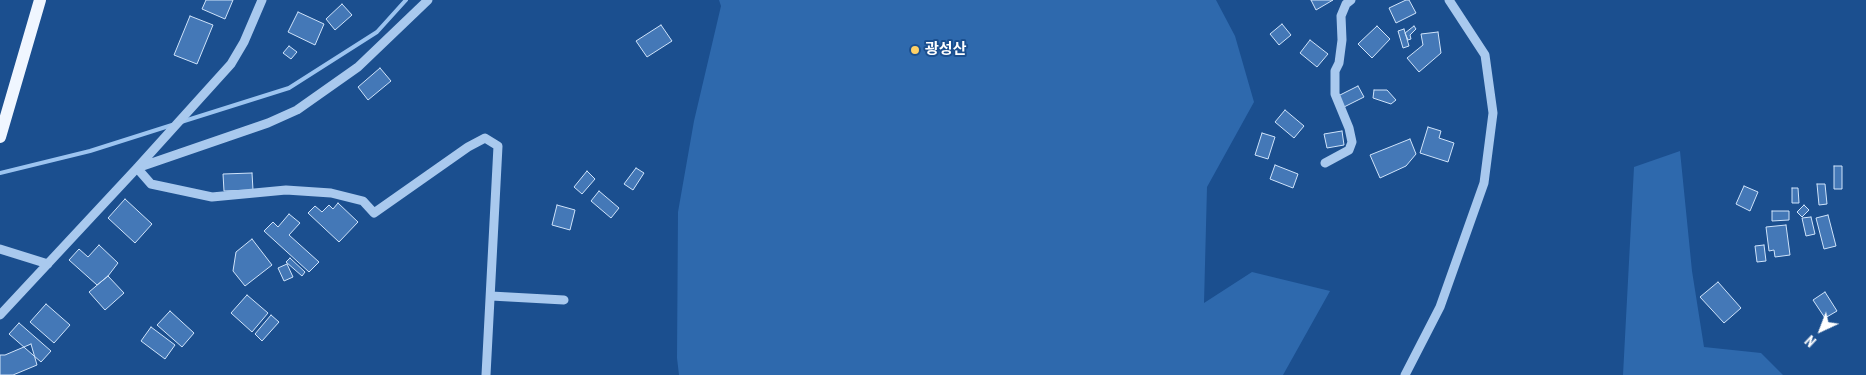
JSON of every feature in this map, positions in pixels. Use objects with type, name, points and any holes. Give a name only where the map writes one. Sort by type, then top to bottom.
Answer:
[{"type":"main road","points":[[0,137],[40,0]]},
{"type":"street","points":[[0,315],[231,64],[244,42],[262,0]]},
{"type":"street","points":[[137,168],[268,123],[297,110],[358,67],[428,0]]},
{"type":"street","points":[[1325,163],[1349,150],[1352,142],[1349,128],[1335,94],[1335,71],[1339,63],[1342,40],[1341,16],[1346,4],[1351,0]]},
{"type":"street","points":[[1405,375],[1440,307],[1484,183],[1492,113],[1485,55],[1449,0]]},
{"type":"street","points":[[137,168],[151,184],[212,198],[286,190],[331,193],[363,201],[374,213],[468,147],[484,138],[498,146],[486,375]]},
{"type":"street","points":[[0,249],[48,264]]},
{"type":"street","points":[[491,296],[564,300]]},
{"type":"shaded area","points":[[719,0],[1216,0],[1235,36],[1254,102],[1207,187],[1204,303],[1252,272],[1330,291],[1283,375],[679,375],[677,358],[678,212],[694,121],[721,6]]},
{"type":"shaded area","points":[[1680,151],[1692,271],[1704,347],[1761,353],[1783,375],[1623,375],[1634,167]]},
{"type":"building","points":[[206,0],[233,0],[225,19],[202,9]]},
{"type":"building","points":[[1311,0],[1333,0],[1316,10]]},
{"type":"building","points":[[1409,0],[1416,13],[1396,23],[1389,8]]},
{"type":"building","points":[[342,4],[352,15],[335,30],[326,19]]},
{"type":"building","points":[[298,12],[324,24],[315,45],[288,32]]},
{"type":"building","points":[[190,16],[213,25],[197,64],[174,55]]},
{"type":"building","points":[[1282,24],[1291,35],[1279,45],[1270,34]]},
{"type":"building","points":[[661,25],[672,41],[647,57],[636,41]]},
{"type":"building","points":[[1377,26],[1390,39],[1372,58],[1358,44]]},
{"type":"building","points":[[1414,26],[1416,29],[1410,35],[1411,39],[1408,40],[1405,33]]},
{"type":"building","points":[[1404,29],[1409,46],[1403,48],[1398,31]]},
{"type":"building","points":[[1438,32],[1441,53],[1419,72],[1407,58],[1423,45],[1421,34]]},
{"type":"building","points":[[1310,40],[1328,54],[1317,67],[1300,53]]},
{"type":"building","points":[[289,46],[297,52],[291,59],[283,53]]},
{"type":"building","points":[[380,68],[391,81],[368,100],[358,87]]},
{"type":"building","points":[[1358,86],[1364,97],[1344,107],[1338,96]]},
{"type":"building","points":[[1374,90],[1387,90],[1396,100],[1391,104],[1373,98]]},
{"type":"building","points":[[1285,110],[1304,126],[1294,138],[1275,122]]},
{"type":"building","points":[[1428,127],[1441,131],[1439,138],[1454,143],[1448,162],[1420,153]]},
{"type":"building","points":[[1342,131],[1344,145],[1327,148],[1324,134]]},
{"type":"building","points":[[1262,133],[1275,137],[1268,159],[1255,155]]},
{"type":"building","points":[[1410,139],[1416,154],[1406,166],[1380,178],[1370,155]]},
{"type":"building","points":[[1275,165],[1298,174],[1293,188],[1270,179]]},
{"type":"building","points":[[1834,166],[1842,166],[1842,189],[1834,189]]},
{"type":"building","points":[[636,168],[644,173],[633,190],[624,184]]},
{"type":"building","points":[[587,171],[595,179],[582,194],[574,187]]},
{"type":"building","points":[[252,173],[253,190],[224,191],[223,174]]},
{"type":"building","points":[[1817,184],[1825,184],[1827,204],[1819,205]]},
{"type":"building","points":[[1744,186],[1758,192],[1750,211],[1736,204]]},
{"type":"building","points":[[1792,188],[1798,188],[1799,203],[1792,203]]},
{"type":"building","points":[[599,191],[619,208],[611,218],[591,201]]},
{"type":"building","points":[[125,199],[152,224],[135,243],[108,218]]},
{"type":"building","points":[[338,203],[358,222],[339,242],[308,213],[315,206],[322,212],[329,205],[333,209]]},
{"type":"building","points":[[557,205],[575,210],[570,230],[552,225]]},
{"type":"building","points":[[1804,205],[1809,210],[1802,217],[1797,212]]},
{"type":"building","points":[[1772,211],[1789,211],[1789,220],[1772,221]]},
{"type":"building","points":[[289,214],[300,223],[289,235],[319,262],[309,272],[264,231],[273,222],[278,227]]},
{"type":"building","points":[[1828,215],[1836,246],[1824,249],[1816,218]]},
{"type":"building","points":[[1811,217],[1815,234],[1806,236],[1802,218]]},
{"type":"building","points":[[1786,225],[1790,255],[1775,257],[1774,250],[1769,251],[1766,227]]},
{"type":"building","points":[[252,239],[272,265],[245,286],[233,271],[236,252]]},
{"type":"building","points":[[99,245],[118,263],[108,276],[97,285],[69,260],[79,249],[88,257]]},
{"type":"building","points":[[1764,245],[1766,261],[1757,262],[1755,246]]},
{"type":"building","points":[[290,258],[305,272],[302,276],[286,262]]},
{"type":"building","points":[[287,264],[293,277],[284,281],[278,268]]},
{"type":"building","points":[[108,276],[124,293],[105,310],[89,292]]},
{"type":"building","points":[[1718,282],[1741,308],[1724,323],[1700,297]]},
{"type":"building","points":[[1825,292],[1837,311],[1825,318],[1813,300]]},
{"type":"building","points":[[247,295],[268,313],[252,332],[231,313]]},
{"type":"building","points":[[46,304],[70,325],[54,343],[30,322]]},
{"type":"building","points":[[170,311],[194,333],[182,347],[157,325]]},
{"type":"building","points":[[271,315],[279,322],[262,341],[255,334]]},
{"type":"building","points":[[19,323],[51,351],[41,362],[9,334]]},
{"type":"building","points":[[151,327],[175,345],[165,359],[141,341]]},
{"type":"building","points":[[31,344],[37,365],[13,375],[0,375],[0,355],[5,355]]},
{"type":"waterway","points":[[181,122],[289,88],[377,32],[406,0]]},
{"type":"waterway","points":[[0,173],[90,151],[172,125]]},
{"type":"place","name":"광성산","points":[[915,50]]}]
